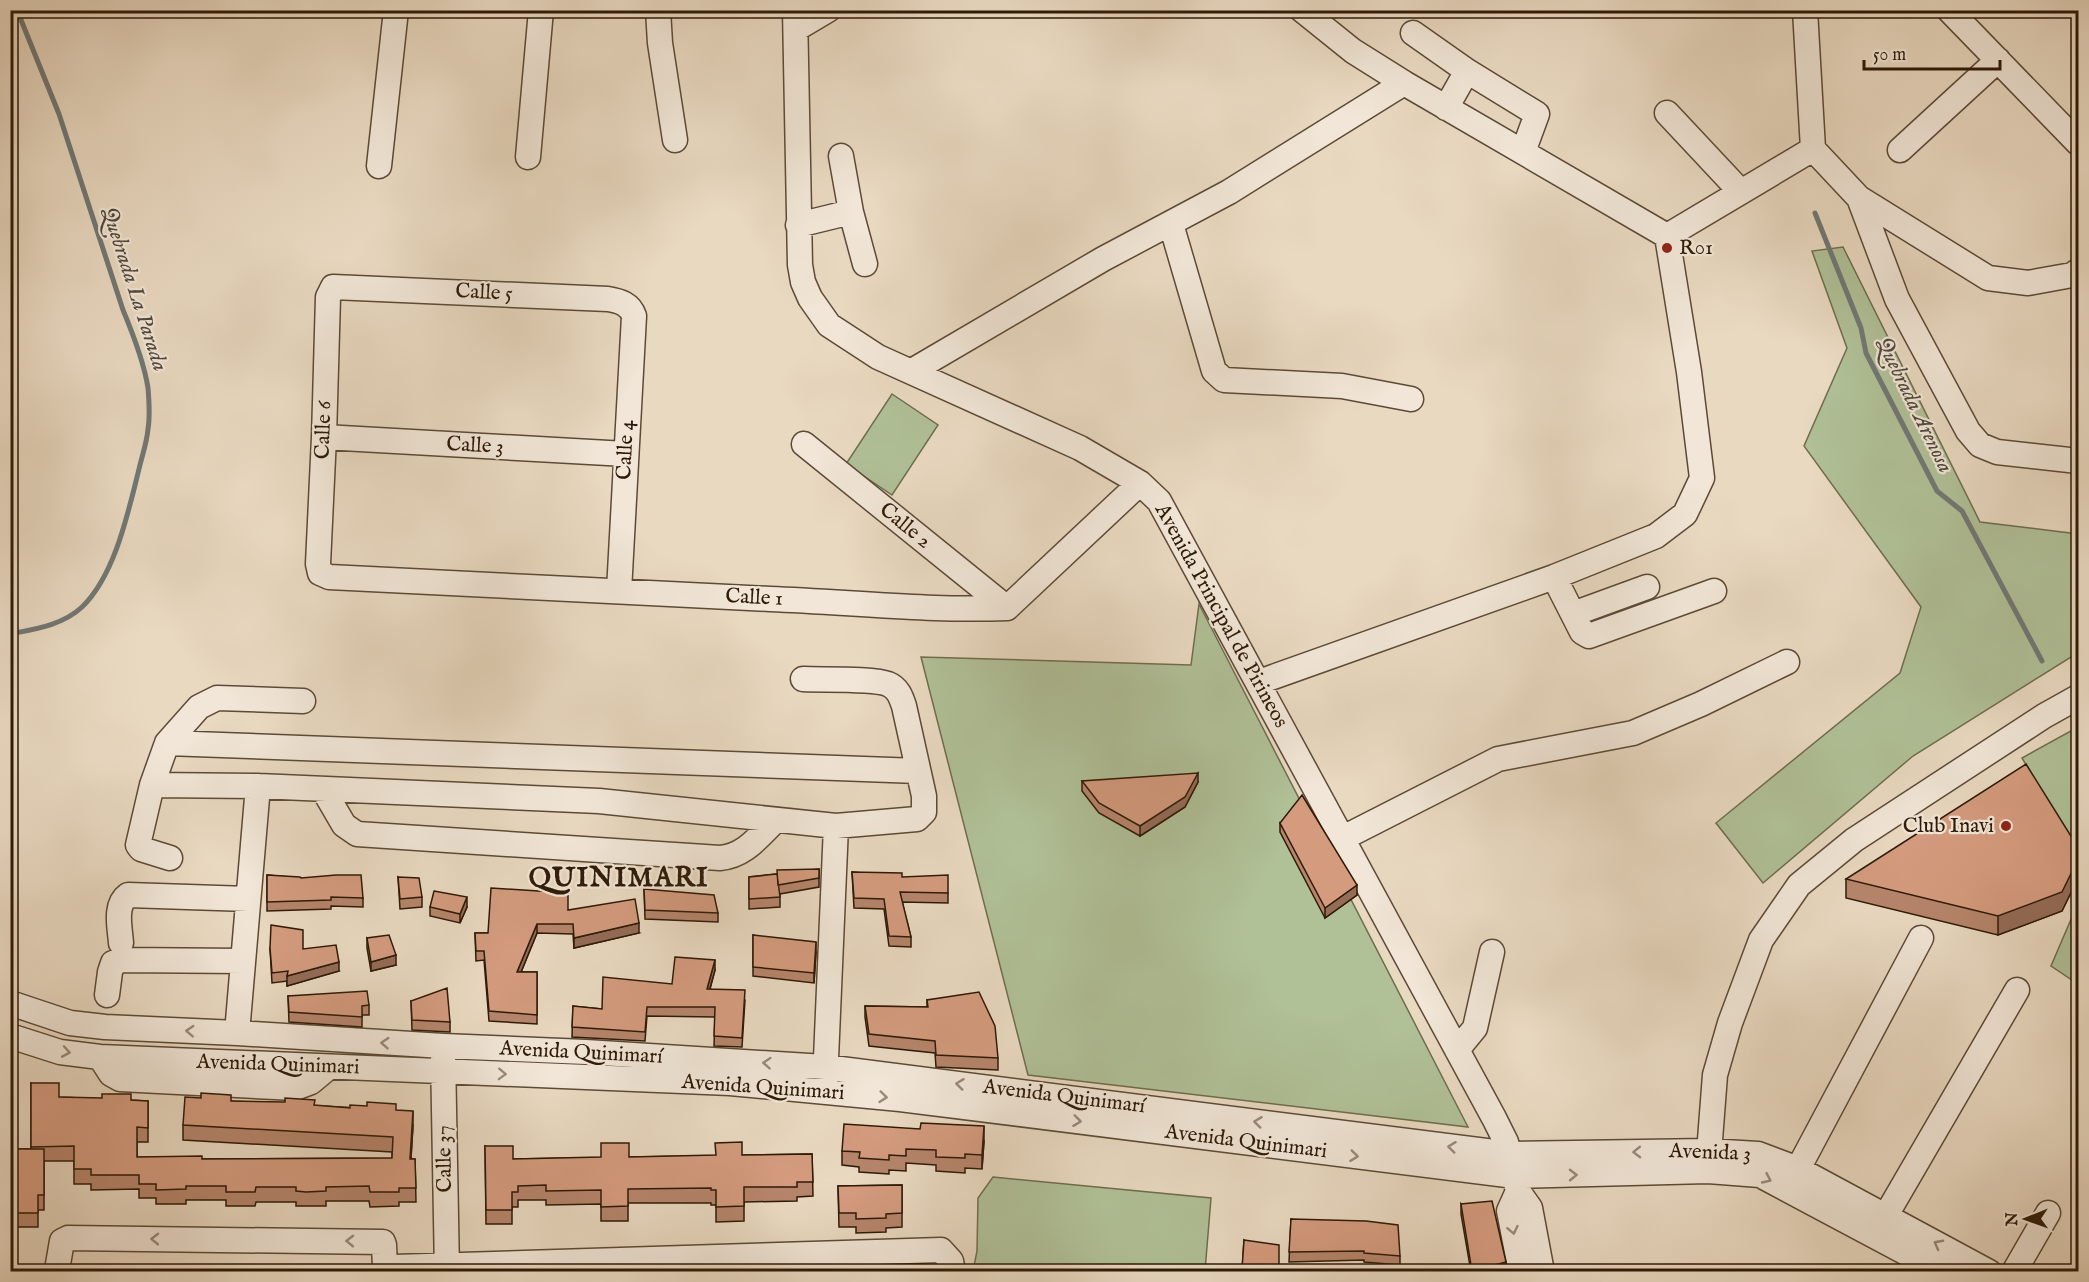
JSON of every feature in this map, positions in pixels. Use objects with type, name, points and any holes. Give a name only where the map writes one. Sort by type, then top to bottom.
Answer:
[{"type":"street","points":[[380,166],[396,10]]},
{"type":"street","points":[[528,158],[541,10]]},
{"type":"street","points":[[658,10],[660,43],[675,140]]},
{"type":"street","points":[[796,20],[828,10]]},
{"type":"street","points":[[1259,682],[1554,577],[1656,536],[1685,514],[1702,478],[1689,372],[1666,236],[1404,83],[1353,51],[1302,10]]},
{"type":"street","points":[[1805,10],[1813,148],[1859,198],[1988,278],[2028,283],[2079,272]]},
{"type":"street","points":[[1949,10],[2079,143]]},
{"type":"street","name":"Avenida Principal de Pirineos","points":[[796,20],[798,225],[803,282],[810,298],[829,325],[878,357],[1080,448],[1140,483],[1159,501],[1494,1118],[1514,1174],[1530,1208],[1542,1272]]},
{"type":"street","points":[[1413,33],[1467,71],[1537,114],[1523,152]]},
{"type":"street","points":[[1900,150],[1998,60]]},
{"type":"street","points":[[1446,108],[1467,71]]},
{"type":"street","points":[[912,371],[1103,259],[1229,192],[1404,83]]},
{"type":"street","points":[[1667,113],[1741,192]]},
{"type":"street","points":[[1666,236],[1813,148]]},
{"type":"street","points":[[841,156],[851,212],[865,264]]},
{"type":"street","points":[[1859,198],[1897,299],[1968,431],[1980,445],[1997,452],[2079,461]]},
{"type":"street","points":[[798,225],[851,212]]},
{"type":"street","points":[[1170,224],[1214,371],[1224,380],[1342,386],[1411,399]]},
{"type":"street","name":"Calle 5","points":[[333,287],[608,298],[620,301],[632,310]]},
{"type":"street","name":"Calle 6","points":[[320,573],[318,564],[328,297],[333,287]]},
{"type":"street","name":"Calle 4","points":[[619,591],[634,316],[632,310]]},
{"type":"street","name":"Calle 3","points":[[324,437],[626,454]]},
{"type":"street","name":"Calle 2","points":[[804,444],[1007,608]]},
{"type":"street","points":[[1007,608],[1140,483]]},
{"type":"street","name":"Calle 1","points":[[320,573],[329,577],[808,600],[919,608],[1007,608]]},
{"type":"street","points":[[1554,577],[1582,632],[1588,636],[1714,591]]},
{"type":"street","points":[[1573,615],[1647,587]]},
{"type":"street","points":[[1343,838],[1498,759],[1633,733],[1701,704],[1787,662]]},
{"type":"street","points":[[152,785],[258,786],[598,801],[837,826],[917,819],[924,812],[924,796],[899,692],[888,684],[803,679]]},
{"type":"street","points":[[1708,1161],[1715,1075],[1730,1023],[1761,940],[1799,885],[1854,840],[2044,716],[2079,697]]},
{"type":"street","points":[[170,858],[141,849],[138,845],[152,785],[167,743],[199,707],[210,700],[217,698],[303,701]]},
{"type":"street","points":[[167,743],[918,771]]},
{"type":"street","points":[[237,1033],[258,786]]},
{"type":"street","points":[[323,789],[344,825],[357,834],[496,844],[732,857],[744,851],[776,820]]},
{"type":"street","points":[[825,1092],[837,826]]},
{"type":"street","points":[[121,944],[119,910],[123,899],[128,895],[248,899]]},
{"type":"street","points":[[1798,1169],[1921,938]]},
{"type":"street","points":[[1457,1050],[1475,1028],[1492,952]]},
{"type":"street","points":[[107,995],[113,963],[122,960],[243,961]]},
{"type":"street","points":[[1885,1217],[2017,990]]},
{"type":"street","name":"Avenida Quinimarí","points":[[10,1003],[70,1023],[105,1027],[825,1067],[1514,1174]]},
{"type":"street","name":"Avenida Quinimari","points":[[10,1036],[60,1052],[100,1058],[111,1074],[120,1079],[296,1088],[311,1082],[329,1067],[730,1083],[900,1099],[1514,1174]]},
{"type":"street","name":"Calle 37","points":[[443,1046],[447,1269]]},
{"type":"street","name":"Avenida 3","points":[[1514,1174],[1708,1161],[1758,1154],[1798,1169],[1989,1272]]},
{"type":"street","name":"Avenida 3","points":[[1708,1161],[1760,1175],[1942,1272]]},
{"type":"street","points":[[1514,1174],[1509,1210],[1521,1272]]},
{"type":"street","points":[[2014,1272],[2048,1213]]},
{"type":"street","points":[[57,1270],[62,1241],[68,1238],[383,1242],[374,1267],[447,1269],[941,1250],[951,1261],[953,1272]]},
{"type":"green space","points":[[1843,247],[1980,522],[2078,534],[2078,657],[2071,657],[1913,756],[1763,883],[1716,823],[1900,673],[1921,607],[1804,446],[1847,348],[1812,251]]},
{"type":"green space","points":[[892,394],[938,425],[892,495],[846,464]]},
{"type":"green space","points":[[1199,604],[1468,1127],[1028,1075],[921,657],[1191,665]]},
{"type":"green space","points":[[2078,727],[2078,854],[2022,758]]},
{"type":"green space","points":[[2078,903],[2078,984],[2051,966]]},
{"type":"green space","points":[[993,1177],[1211,1198],[1205,1271],[973,1271],[977,1251],[978,1198]]},
{"type":"building","name":"Club Inavi","points":[[2026,764],[2079,849],[2079,857],[2062,892],[1998,916],[1846,879]]},
{"type":"building","points":[[1198,773],[1185,797],[1140,826],[1099,803],[1082,781]]},
{"type":"building","points":[[1302,795],[1357,885],[1325,908],[1280,823]]},
{"type":"building","points":[[819,869],[819,878],[778,885],[777,870]]},
{"type":"building","points":[[852,872],[902,873],[902,877],[948,875],[948,893],[900,892],[911,937],[889,936],[884,899],[854,898]]},
{"type":"building","points":[[777,874],[780,897],[749,899],[749,877]]},
{"type":"building","points":[[267,875],[301,878],[361,875],[363,898],[331,897],[331,900],[267,902]]},
{"type":"building","points":[[398,877],[419,878],[422,897],[400,899]]},
{"type":"building","points":[[491,888],[568,893],[568,910],[635,899],[639,923],[574,938],[573,924],[537,924],[517,972],[537,972],[537,1015],[489,1011],[484,951],[476,951],[475,933],[488,933]]},
{"type":"building","points":[[644,889],[714,895],[718,913],[645,910]]},
{"type":"building","points":[[434,891],[467,897],[460,914],[430,907]]},
{"type":"building","points":[[271,925],[303,930],[303,949],[336,945],[339,962],[287,976],[288,971],[272,973]]},
{"type":"building","points":[[389,935],[396,955],[371,962],[367,938]]},
{"type":"building","points":[[753,935],[816,942],[814,973],[753,967]]},
{"type":"building","points":[[675,957],[715,960],[707,989],[745,990],[742,1038],[714,1036],[715,1007],[647,1007],[645,1032],[572,1027],[573,1006],[602,1009],[603,977],[672,984]]},
{"type":"building","points":[[447,988],[450,1022],[412,1020],[411,1001]]},
{"type":"building","points":[[367,991],[369,1005],[362,1006],[362,1017],[289,1012],[288,996]]},
{"type":"building","points":[[979,992],[995,1026],[998,1058],[936,1055],[935,1041],[869,1034],[865,1006],[928,1007],[927,1000]]},
{"type":"building","points":[[31,1083],[59,1083],[59,1097],[102,1098],[102,1094],[131,1094],[131,1100],[148,1101],[148,1128],[137,1127],[137,1157],[392,1158],[393,1137],[183,1125],[185,1097],[201,1098],[201,1093],[231,1095],[231,1101],[285,1102],[285,1098],[315,1100],[314,1105],[350,1108],[350,1105],[367,1106],[367,1102],[396,1104],[396,1110],[413,1111],[410,1159],[415,1159],[416,1188],[399,1188],[399,1192],[370,1192],[369,1186],[326,1187],[326,1191],[306,1192],[296,1191],[296,1187],[256,1187],[255,1192],[226,1192],[226,1186],[186,1186],[186,1189],[156,1190],[156,1184],[139,1184],[139,1175],[91,1175],[91,1169],[74,1169],[74,1146],[31,1147]]},
{"type":"building","points":[[921,1123],[984,1126],[982,1155],[965,1154],[965,1158],[936,1157],[936,1150],[906,1149],[906,1156],[889,1155],[889,1160],[859,1158],[860,1152],[842,1151],[844,1124],[920,1129]]},
{"type":"building","points":[[742,1142],[742,1155],[812,1154],[813,1182],[797,1182],[797,1187],[744,1187],[744,1206],[716,1207],[716,1190],[711,1190],[711,1188],[628,1189],[628,1206],[601,1207],[601,1190],[546,1191],[546,1185],[518,1186],[518,1192],[512,1192],[512,1210],[486,1210],[485,1146],[513,1146],[513,1159],[601,1157],[601,1143],[629,1143],[629,1157],[716,1155],[715,1143]]},
{"type":"building","points":[[11,1149],[44,1149],[44,1195],[38,1195],[38,1213],[12,1213]]},
{"type":"building","points":[[902,1185],[902,1213],[886,1214],[886,1218],[856,1219],[856,1213],[839,1213],[838,1186]]},
{"type":"building","points":[[1492,1201],[1506,1262],[1472,1271],[1461,1204]]},
{"type":"building","points":[[1291,1219],[1366,1221],[1398,1225],[1400,1256],[1364,1253],[1364,1251],[1289,1252]]},
{"type":"building","points":[[1244,1240],[1279,1245],[1279,1272],[1242,1269]]},
{"type":"building","points":[[926,1264],[926,1272],[765,1272],[765,1267]]},
{"type":"building","points":[[425,1267],[425,1272],[10,1272],[10,1268]]},
{"type":"building","points":[[629,1267],[629,1272],[534,1272],[534,1269]]},
{"type":"waterway","name":"Quebrada La Parada","points":[[10,634],[66,618],[82,607],[93,594],[112,561],[125,524],[146,444],[149,414],[148,388],[138,348],[123,310],[59,114],[17,10]]},
{"type":"waterway","name":"Quebrada Arenosa","points":[[1815,213],[1861,328],[1866,353],[1937,491],[1962,511],[2042,661]]},
{"type":"place","name":"R01","points":[[1667,248]]},
{"type":"place","name":"Club Inavi","points":[[2006,826]]},
{"type":"district","name":"QUINIMARI","points":[[619,879]]}]
